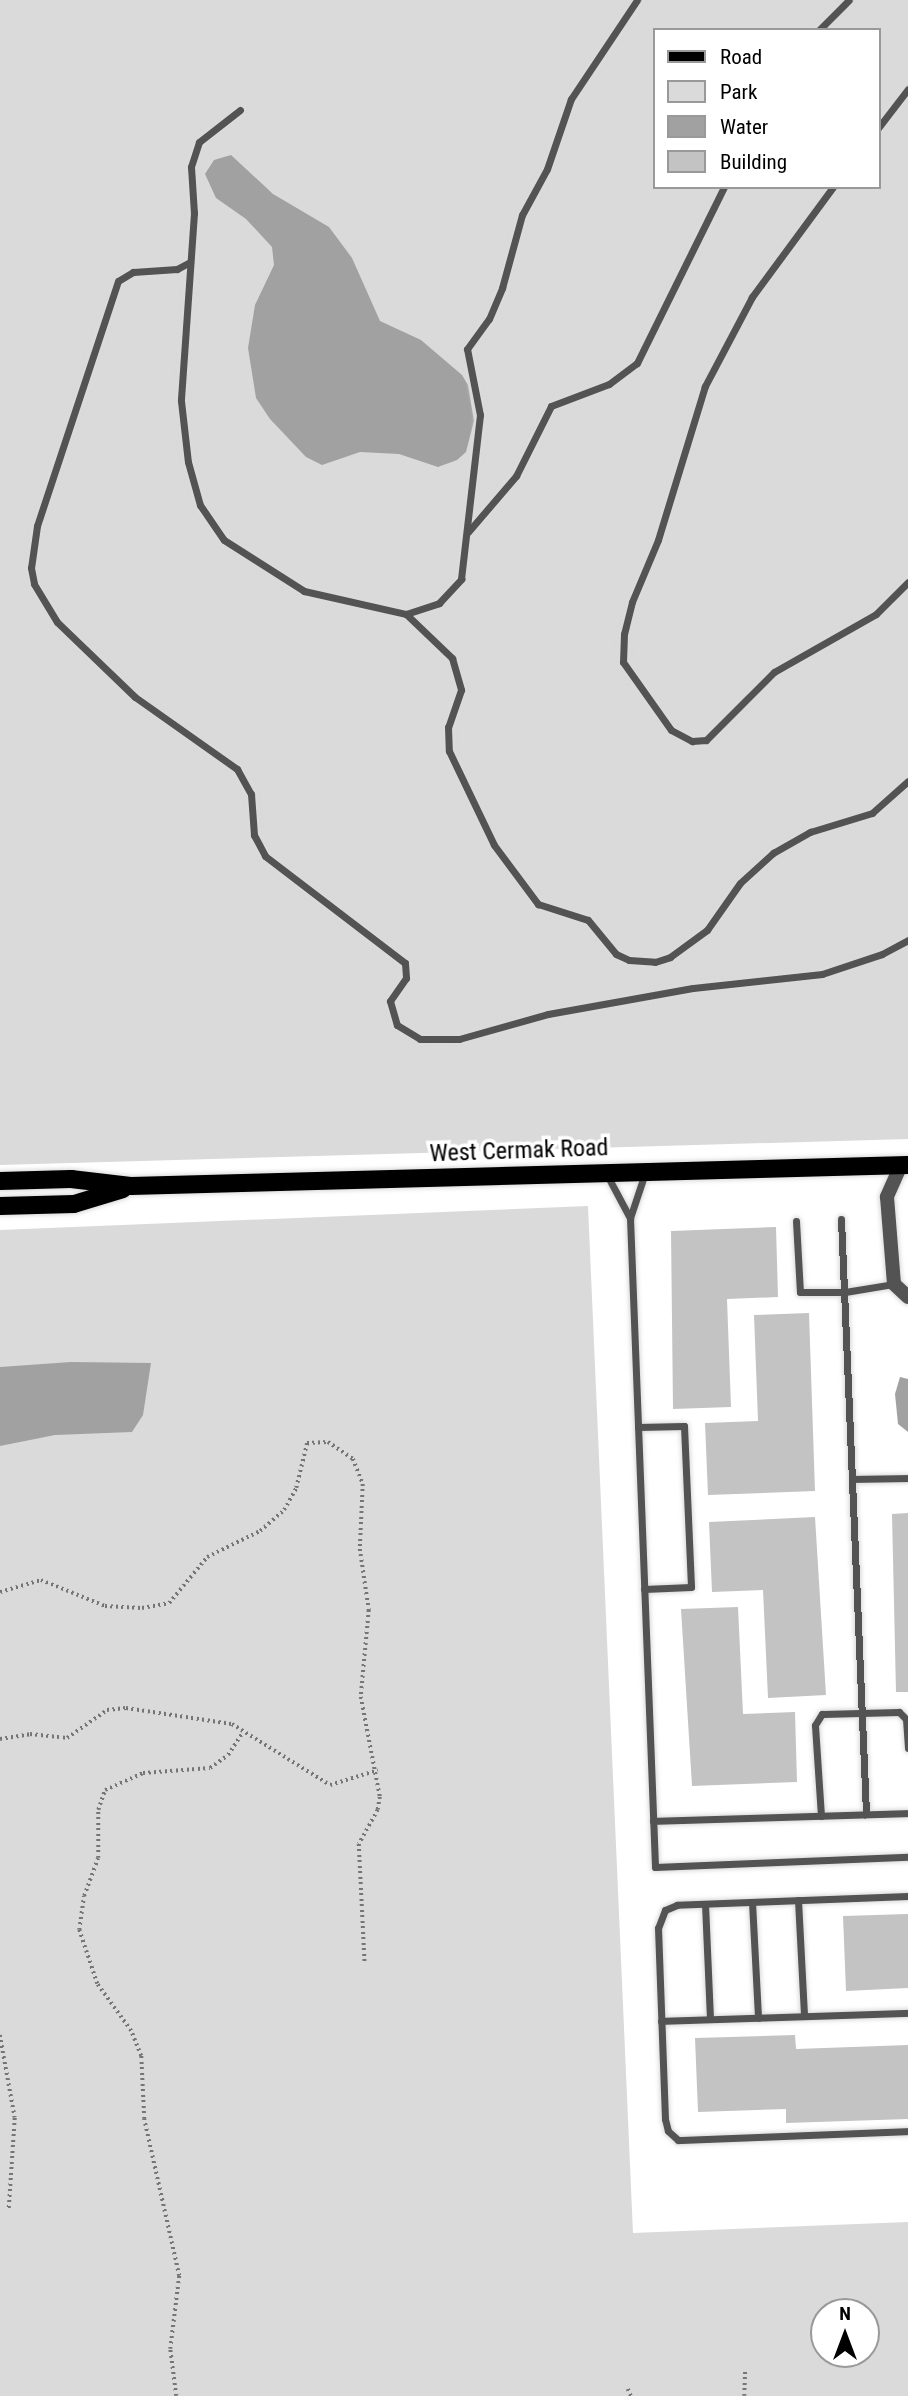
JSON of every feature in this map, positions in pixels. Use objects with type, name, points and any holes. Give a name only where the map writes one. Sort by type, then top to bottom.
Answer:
[{"type":"main road","name":"West Cermak Road","points":[[0,1181],[71,1179],[131,1186],[904,1165]]},
{"type":"main road","name":"West Cermak Road","points":[[0,1206],[74,1204],[131,1186]]},
{"type":"street","points":[[904,1165],[908,1182]]},
{"type":"street","points":[[904,1165],[887,1197],[894,1284],[908,1297]]},
{"type":"lane","points":[[406,614],[439,603],[461,579],[480,415],[467,349],[489,319],[502,288],[522,215],[547,169],[571,99],[637,0]]},
{"type":"lane","points":[[821,28],[849,0]]},
{"type":"lane","points":[[880,125],[908,89]]},
{"type":"lane","points":[[240,110],[194,149],[190,262],[181,371],[183,420],[194,485],[211,524],[224,540],[304,591],[406,614],[438,642],[459,671],[461,690],[448,727],[449,751],[494,845],[538,904],[588,920],[617,954],[629,960],[655,962],[682,951],[719,918],[740,883],[773,853],[810,832],[872,813],[908,781]]},
{"type":"lane","points":[[468,531],[516,476],[551,406],[609,384],[637,363],[723,189]]},
{"type":"lane","points":[[832,189],[752,297],[705,386],[658,540],[632,602],[624,634],[623,662],[640,692],[671,730],[692,741],[706,740],[774,671],[876,614],[908,582]]},
{"type":"lane","points":[[190,262],[177,269],[133,272],[118,281],[37,526],[31,568],[34,584],[57,622],[135,697],[237,769],[251,794],[254,835],[265,856],[353,918],[405,963],[406,978],[390,1001],[397,1025],[420,1040],[459,1039],[548,1014],[693,988],[822,974],[883,954],[908,940]]},
{"type":"lane","points":[[645,1172],[630,1218],[655,1867],[908,1857]]},
{"type":"lane","points":[[607,1173],[630,1218]]},
{"type":"lane","points":[[841,1219],[866,1814]]},
{"type":"lane","points":[[796,1221],[800,1292],[845,1292],[894,1284]]},
{"type":"lane","points":[[638,1427],[684,1426],[691,1587],[644,1589]]},
{"type":"lane","points":[[853,1479],[908,1478]]},
{"type":"lane","points":[[821,1816],[818,1718],[862,1712],[904,1715],[908,1748]]},
{"type":"lane","points":[[653,1821],[908,1813]]},
{"type":"lane","points":[[908,1896],[677,1905],[658,1918],[665,2119],[668,2131],[678,2140],[908,2131]]},
{"type":"lane","points":[[798,1900],[804,2016]]},
{"type":"lane","points":[[752,1902],[758,2018]]},
{"type":"lane","points":[[705,1904],[710,2019]]},
{"type":"lane","points":[[661,2021],[908,2013]]},
{"type":"path","points":[[0,1591],[41,1580],[105,1606],[142,1608],[169,1603],[206,1557],[244,1540],[285,1510],[296,1488],[307,1443],[328,1442],[353,1458],[363,1484],[360,1549],[369,1609],[361,1697],[378,1770],[378,1810],[359,1844],[357,1862],[365,1965]]},
{"type":"path","points":[[0,1739],[30,1734],[67,1738],[116,1707],[223,1721],[330,1785],[378,1770]]},
{"type":"path","points":[[176,2396],[170,2349],[179,2276],[144,2119],[141,2056],[131,2031],[87,1965],[80,1939],[80,1914],[98,1858],[97,1810],[105,1790],[143,1773],[210,1768],[228,1755],[243,1732]]},
{"type":"path","points":[[0,2035],[15,2118],[9,2210]]},
{"type":"path","points":[[744,2396],[745,2372]]},
{"type":"path","points":[[628,2389],[631,2396]]},
{"type":"green space","points":[[0,0],[908,0],[908,1139],[0,1165]]},
{"type":"green space","points":[[588,1206],[633,2233],[908,2222],[908,2396],[0,2396],[0,1230]]},
{"type":"water","points":[[231,155],[273,194],[329,227],[352,258],[380,321],[421,340],[462,375],[468,385],[474,421],[466,452],[457,460],[438,467],[399,454],[360,452],[322,465],[306,457],[270,419],[256,398],[248,348],[255,305],[274,265],[272,247],[246,219],[216,198],[205,174],[214,160]]},
{"type":"water","points":[[71,1362],[151,1363],[143,1415],[132,1432],[55,1435],[0,1446],[0,1367]]},
{"type":"water","points":[[900,1377],[908,1379],[908,1432],[898,1424],[895,1394]]},
{"type":"building","points":[[776,1227],[778,1297],[727,1299],[731,1407],[673,1409],[671,1231]]},
{"type":"building","points":[[809,1313],[815,1491],[708,1495],[705,1423],[758,1421],[754,1315]]},
{"type":"building","points":[[908,1513],[908,1692],[896,1692],[892,1514]]},
{"type":"building","points":[[815,1517],[826,1695],[768,1698],[763,1590],[712,1592],[709,1522]]},
{"type":"building","points":[[738,1607],[743,1714],[795,1712],[797,1782],[692,1786],[681,1609]]},
{"type":"building","points":[[908,1914],[908,1988],[846,1991],[843,1916]]},
{"type":"building","points":[[795,2035],[796,2049],[908,2045],[908,2119],[786,2123],[786,2109],[698,2112],[695,2038]]}]
